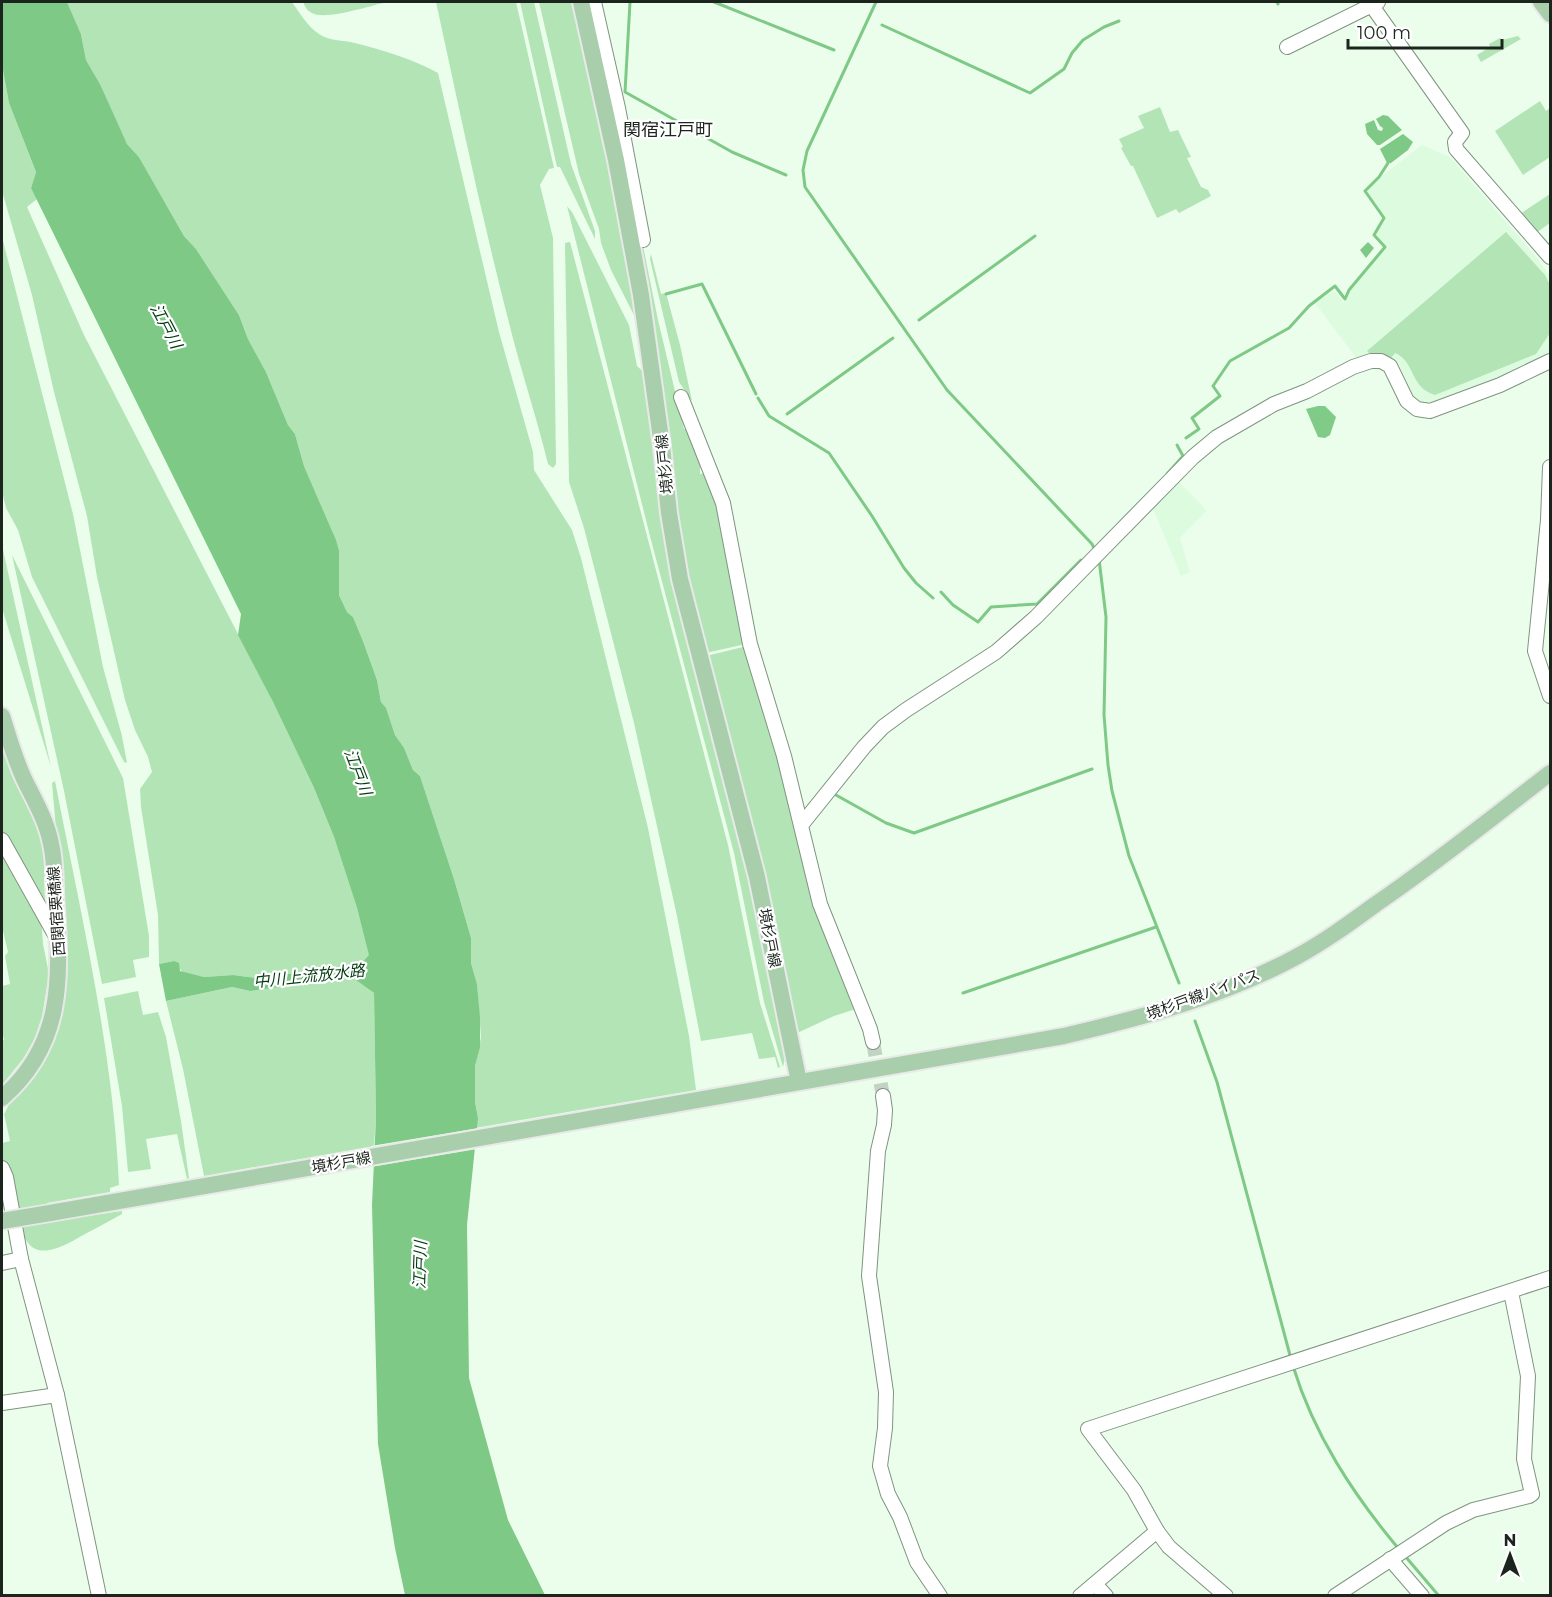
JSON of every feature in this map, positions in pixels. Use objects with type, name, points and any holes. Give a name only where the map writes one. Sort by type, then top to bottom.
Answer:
[{"type":"main road","name":"境杉戸線","points":[[2,1221],[799,1082],[758,877],[680,579],[669,513],[642,295],[616,160],[581,2]]},
{"type":"main road","points":[[1541,2],[1551,14]]},
{"type":"main road","name":"西関宿栗橋線","points":[[2,716],[14,755],[38,805],[51,845],[58,941],[57,998],[53,1016],[43,1044],[27,1071],[2,1098]]},
{"type":"main road","name":"境杉戸線バイパス","points":[[799,1082],[1064,1036],[1168,1009],[1242,982],[1296,957],[1332,935],[1471,835],[1551,773]]},
{"type":"street","points":[[594,2],[618,108],[643,240]]},
{"type":"street","points":[[1287,47],[1376,4],[1462,133],[1455,142],[1456,149],[1551,257]]},
{"type":"street","points":[[802,824],[864,747],[884,727],[906,710],[996,652],[1036,617],[1206,445],[1274,404],[1307,392],[1353,367],[1371,361],[1387,363],[1394,370],[1407,401],[1417,409],[1430,411],[1500,386],[1551,361]]},
{"type":"street","points":[[681,397],[723,503],[750,644],[784,756],[820,904],[870,1029],[873,1042]]},
{"type":"street","points":[[1551,467],[1535,651],[1551,696]]},
{"type":"street","points":[[2,840],[58,941]]},
{"type":"street","points":[[884,1096],[885,1110],[878,1151],[868,1276],[886,1392],[885,1428],[880,1466],[888,1494],[900,1516],[917,1562],[940,1596]]},
{"type":"street","points":[[2,1168],[6,1177],[21,1259],[57,1395],[99,1596]]},
{"type":"street","points":[[2,1263],[21,1259]]},
{"type":"street","points":[[1226,1596],[1169,1547],[1157,1531],[1134,1490],[1088,1430],[1551,1278]]},
{"type":"street","points":[[1335,1596],[1446,1523],[1473,1510],[1532,1494],[1524,1459],[1528,1376],[1511,1292]]},
{"type":"street","points":[[2,1403],[57,1395]]},
{"type":"street","points":[[1080,1596],[1157,1531]]},
{"type":"street","points":[[1398,1554],[1422,1596]]},
{"type":"street","points":[[1095,1584],[1106,1596]]},
{"type":"shaded area","points":[[67,2],[292,2],[307,23],[323,36],[387,52],[438,73],[499,332],[533,452],[534,470],[572,530],[581,558],[648,828],[689,1036],[696,1090],[475,1128],[478,1118],[475,1102],[475,1066],[481,1037],[477,984],[471,963],[471,938],[420,776],[413,770],[395,735],[386,709],[381,702],[377,680],[363,641],[353,617],[347,612],[339,595],[332,531],[304,466],[295,434],[288,425],[239,315],[196,249],[184,236],[139,157],[122,135],[100,84],[86,60],[81,34]]},
{"type":"shaded area","points":[[303,2],[388,2],[349,12],[318,15],[310,12]]},
{"type":"shaded area","points":[[436,2],[516,2],[554,168],[549,169],[540,185],[553,238],[556,464],[553,468],[548,464],[498,280]]},
{"type":"shaded area","points":[[520,2],[534,2],[571,164],[595,231],[595,239],[560,167],[557,167]]},
{"type":"shaded area","points":[[539,2],[575,2],[596,92],[639,330],[636,319],[611,270],[579,174]]},
{"type":"shaded area","points":[[1518,36],[1521,39],[1481,62],[1477,55],[1490,47],[1489,44],[1500,38],[1502,40]]},
{"type":"shaded area","points":[[2,65],[9,103],[36,172],[31,188],[37,199],[27,207],[84,335],[273,702],[314,788],[334,837],[370,956],[361,964],[257,978],[233,975],[204,977],[183,973],[174,961],[159,964],[158,915],[140,789],[152,772],[125,700],[97,577],[87,516],[54,392],[32,295],[2,191]]},
{"type":"shaded area","points":[[613,97],[658,320],[684,429],[690,428],[700,457],[700,474],[707,473],[723,516],[746,644],[706,653],[684,565]]},
{"type":"shaded area","points":[[1540,101],[1546,111],[1550,108],[1550,157],[1523,175],[1495,131]]},
{"type":"shaded area","points":[[1160,107],[1170,132],[1178,130],[1191,157],[1187,158],[1201,187],[1208,190],[1211,196],[1179,213],[1176,209],[1157,218],[1133,166],[1121,148],[1123,147],[1119,139],[1144,128],[1138,116]]},
{"type":"shaded area","points":[[1422,145],[1450,157],[1539,260],[1550,277],[1550,352],[1498,379],[1428,403],[1420,402],[1414,397],[1399,364],[1389,356],[1369,353],[1357,359],[1315,303],[1334,291],[1344,303],[1350,290],[1386,247],[1374,235],[1385,218],[1367,191],[1378,179]]},
{"type":"shaded area","points":[[1550,194],[1550,223],[1536,233],[1520,214]]},
{"type":"shaded area","points":[[567,206],[629,325],[637,366],[649,377],[654,415],[786,1053],[783,1067],[764,1002],[734,853],[651,540]]},
{"type":"shaded area","points":[[1506,232],[1545,275],[1550,285],[1550,333],[1536,354],[1435,395],[1416,381],[1402,357],[1395,353],[1391,358],[1367,351]]},
{"type":"shaded area","points":[[2,237],[73,514],[103,667],[127,763],[124,762],[32,577],[18,530],[6,508],[2,491]]},
{"type":"shaded area","points":[[570,242],[728,845],[760,1003],[780,1067],[778,1068],[775,1057],[759,1059],[752,1033],[701,1041],[677,916],[634,723],[584,528],[569,482],[565,243]]},
{"type":"shaded area","points":[[651,254],[661,294],[666,293],[692,401],[679,382],[650,259]]},
{"type":"shaded area","points":[[1325,406],[1336,417],[1330,435],[1325,438],[1318,437],[1306,409]]},
{"type":"shaded area","points":[[1176,479],[1207,511],[1180,538],[1190,572],[1181,576],[1152,506]]},
{"type":"shaded area","points":[[2,545],[51,767],[2,608]]},
{"type":"shaded area","points":[[12,555],[123,778],[149,936],[149,957],[133,960],[136,977],[102,984],[64,791]]},
{"type":"shaded area","points":[[747,646],[856,1009],[834,1016],[795,1034],[706,656]]},
{"type":"shaded area","points":[[2,735],[39,825],[45,850],[47,877],[44,877],[45,901],[42,902],[2,833]]},
{"type":"shaded area","points":[[55,781],[103,1033],[116,1134],[119,1185],[110,1188],[110,1192],[47,1203],[51,1221],[122,1211],[122,1214],[71,1242],[45,1251],[30,1246],[23,1233],[17,1193],[2,1160],[2,1143],[10,1141],[4,1114],[11,1101],[32,1079],[44,1061],[53,1042],[65,995],[65,934],[52,783]]},
{"type":"shaded area","points":[[2,847],[41,915],[43,944],[49,974],[42,1017],[34,1040],[23,1059],[2,1085],[2,1043],[4,1039],[2,1034],[2,986],[10,984],[5,956],[8,952],[2,931]]},
{"type":"shaded area","points":[[352,976],[374,993],[376,1117],[374,1146],[204,1176],[183,1069],[166,1001],[232,987],[250,991]]},
{"type":"shaded area","points":[[138,991],[143,1015],[158,1012],[166,1037],[181,1121],[189,1178],[187,1179],[177,1134],[146,1139],[151,1169],[128,1172],[122,1106],[104,998]]},
{"type":"water","points":[[2,2],[67,2],[81,34],[86,60],[100,84],[127,144],[139,157],[184,236],[196,249],[239,315],[288,425],[295,434],[304,466],[336,540],[339,551],[339,595],[347,612],[353,617],[363,641],[377,680],[381,702],[386,708],[395,735],[404,748],[413,770],[420,776],[471,938],[471,963],[477,984],[480,1017],[480,1047],[475,1066],[475,1102],[478,1118],[467,1225],[469,1378],[508,1520],[545,1595],[405,1595],[378,1444],[372,1205],[376,1117],[374,993],[352,977],[250,991],[232,987],[166,1001],[159,964],[174,961],[179,963],[180,971],[204,977],[233,975],[257,978],[361,964],[369,955],[357,908],[334,837],[314,788],[238,635],[241,614],[31,188],[36,172],[9,103],[2,65]]},
{"type":"water","points":[[1383,115],[1388,116],[1402,130],[1377,145],[1367,134],[1365,124],[1374,120],[1378,130],[1382,131],[1383,128],[1376,119]]},
{"type":"water","points":[[1403,134],[1413,142],[1408,150],[1391,163],[1387,163],[1380,149]]},
{"type":"water","points":[[1368,242],[1374,248],[1366,258],[1360,250]]},
{"type":"pier","points":[[479,1128],[477,1149],[370,1167],[371,1146]]},
{"type":"waterway","points":[[630,2],[625,92],[732,152],[786,175]]},
{"type":"waterway","points":[[714,2],[834,50]]},
{"type":"waterway","points":[[876,2],[807,151],[803,170],[805,187],[947,390],[1092,544],[1095,550]]},
{"type":"waterway","points":[[882,25],[1030,93],[1064,69],[1072,53],[1083,40],[1119,21]]},
{"type":"waterway","points":[[1186,438],[1199,429],[1192,418],[1220,396],[1213,386],[1230,361],[1289,328],[1309,306],[1335,286],[1345,299],[1349,290],[1385,247],[1374,235],[1384,218],[1365,191],[1379,177],[1388,163]]},
{"type":"waterway","points":[[919,320],[1035,236]]},
{"type":"waterway","points":[[666,294],[702,284],[756,394]]},
{"type":"waterway","points":[[787,414],[893,338]]},
{"type":"waterway","points":[[758,398],[769,416],[829,453],[904,568],[933,598]]},
{"type":"waterway","points":[[1167,474],[1183,456],[1177,445]]},
{"type":"waterway","points":[[1099,559],[1106,617],[1104,715],[1112,791],[1129,856],[1179,983]]},
{"type":"waterway","points":[[941,592],[953,605],[978,622],[991,607],[1037,604],[1081,560]]},
{"type":"waterway","points":[[836,795],[886,823],[914,833],[1092,769]]},
{"type":"waterway","points":[[963,993],[1156,927]]},
{"type":"waterway","points":[[1195,1021],[1217,1082],[1291,1359]]},
{"type":"waterway","points":[[1293,1366],[1312,1416],[1336,1463],[1398,1548]]},
{"type":"waterway","points":[[1405,1556],[1439,1596]]},
{"type":"tunnel","points":[[873,1042],[883,1096]]},
{"type":"district","name":"関宿江戸町","points":[[668,130]]},
{"type":"water label","name":"江戸川","points":[[166,326]]},
{"type":"water label","name":"江戸川","points":[[358,772]]},
{"type":"water label","name":"中川上流放水路","points":[[309,976]]},
{"type":"water label","name":"江戸川","points":[[420,1265]]}]
